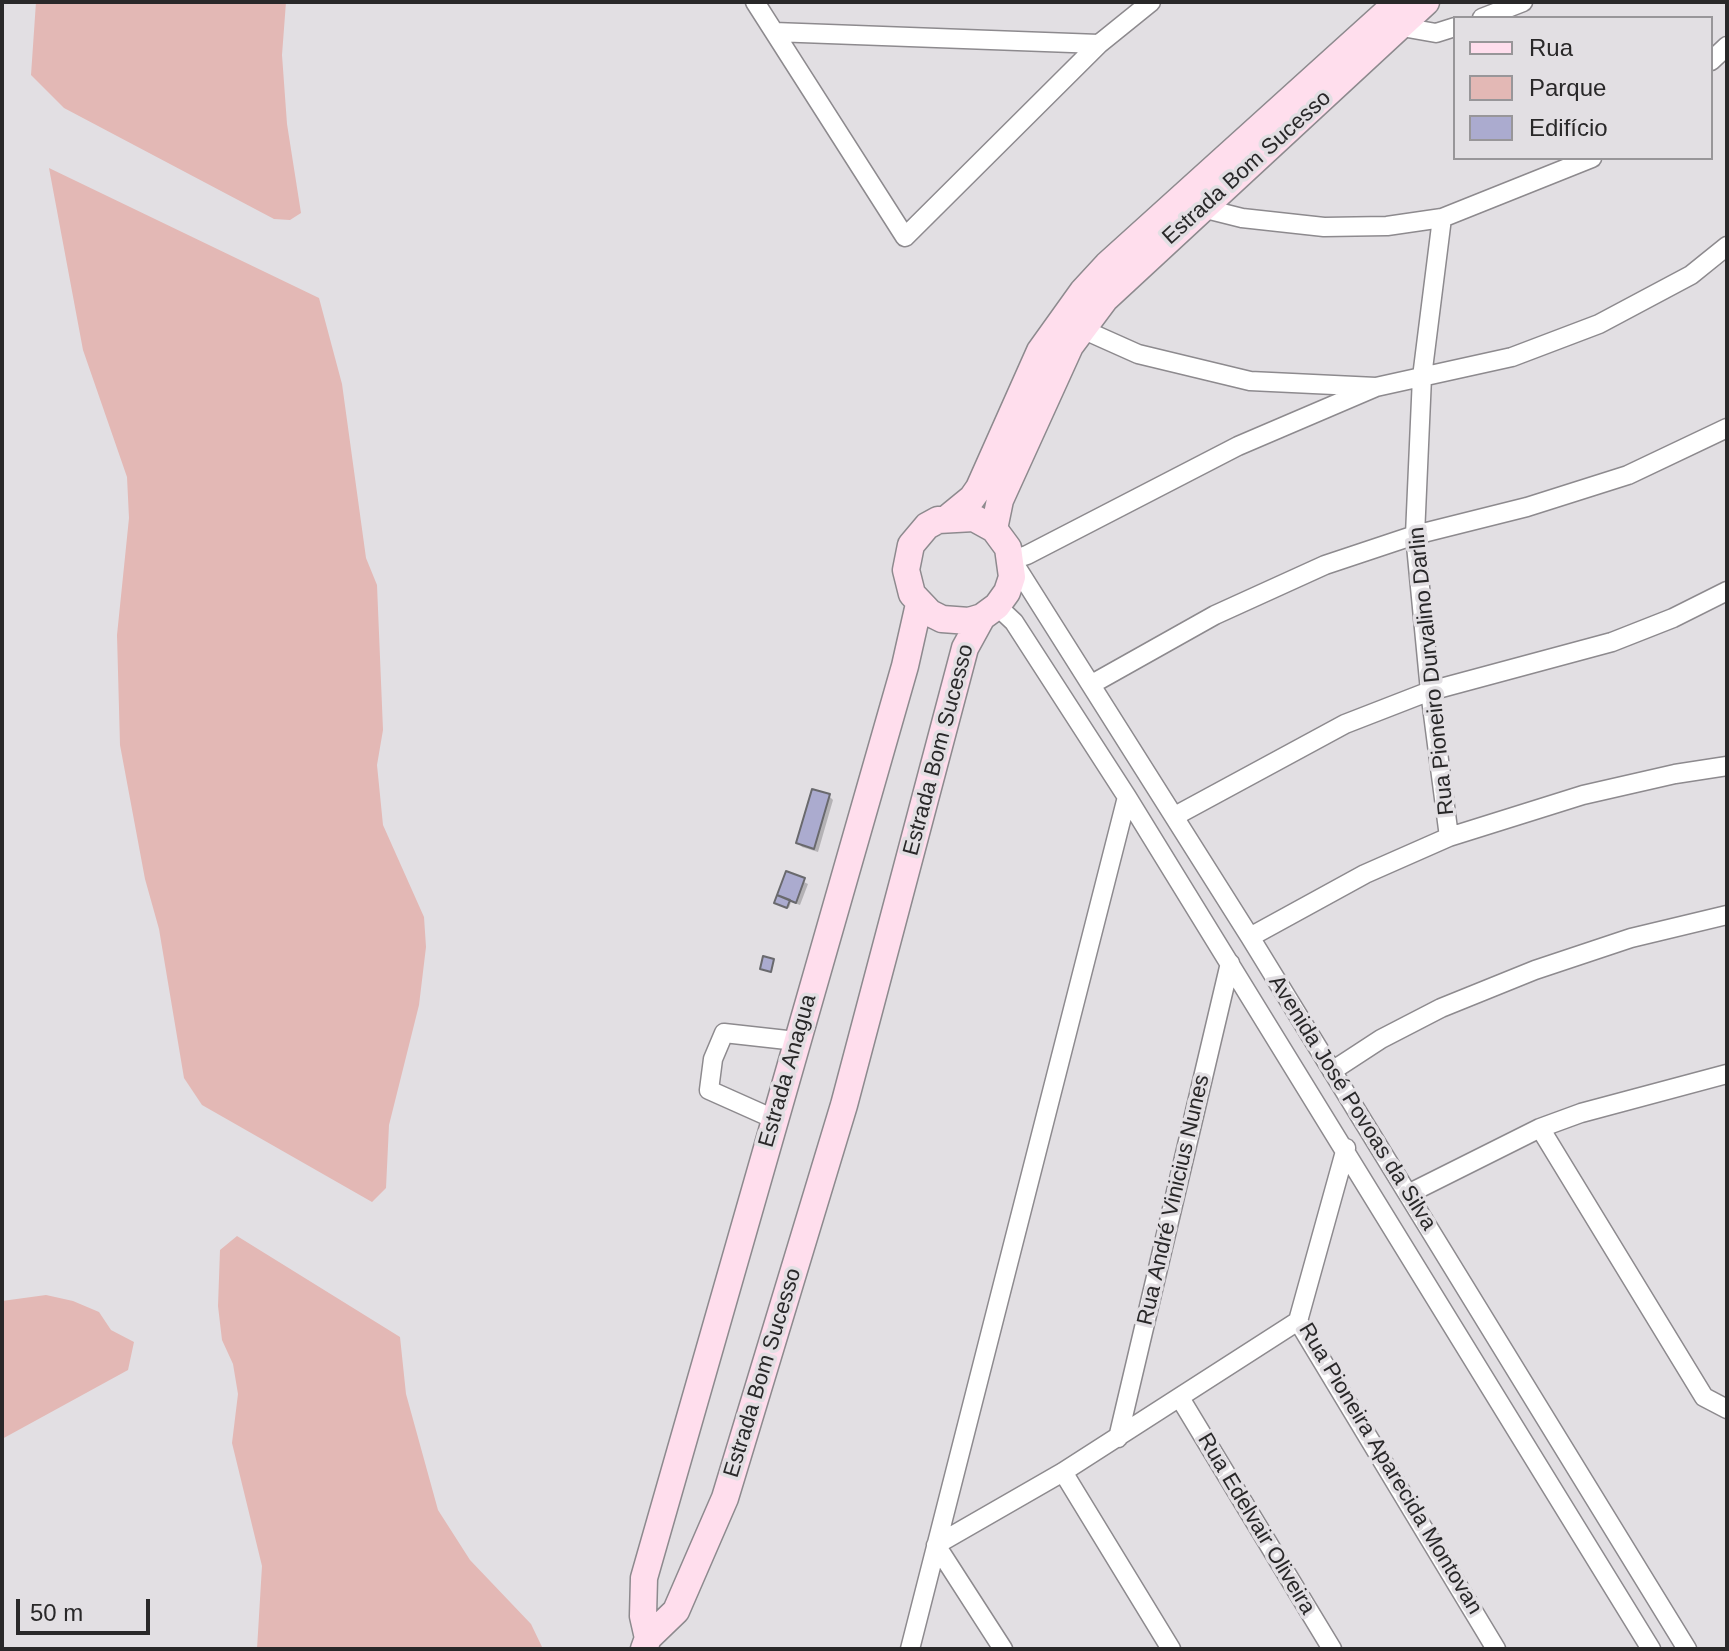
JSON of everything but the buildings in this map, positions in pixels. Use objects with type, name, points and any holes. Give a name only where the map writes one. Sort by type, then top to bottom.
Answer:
[{"type":"main road","name":"Estrada Bom Sucesso","points":[[994,529],[1013,441],[1040,351],[1083,291],[1107,265],[1396,15],[1426,2]]},
{"type":"main road","name":"Estrada Bom Sucesso","points":[[950,516],[972,498],[1013,441],[1070,346],[1126,278],[1202,208],[1396,15]]},
{"type":"main road","points":[[989,611],[969,621],[942,619],[919,604],[912,594],[906,570],[911,545],[927,526],[950,516],[974,518],[994,529],[1012,560]]},
{"type":"main road","name":"Estrada Bom Sucesso","points":[[646,1643],[676,1611],[725,1498],[844,1105],[965,648],[1012,577],[1012,560]]},
{"type":"main road","name":"Estrada Anagua","points":[[646,1643],[644,1578],[905,666],[919,604]]},
{"type":"street","points":[[755,2],[905,237],[1099,44],[1151,2]]},
{"type":"street","points":[[1487,16],[1523,2]]},
{"type":"street","points":[[1396,15],[1436,33],[1453,28]]},
{"type":"street","points":[[774,32],[1099,44]]},
{"type":"street","points":[[1202,208],[1242,218],[1324,227],[1387,226],[1442,218],[1587,160]]},
{"type":"street","name":"Rua Pioneiro Durvalino Darlin","points":[[1442,218],[1422,377],[1415,535],[1430,691],[1449,837]]},
{"type":"street","points":[[1012,560],[1238,446],[1376,387],[1512,357],[1599,324],[1644,303],[1691,275],[1727,246]]},
{"type":"street","points":[[1082,329],[1138,354],[1250,381],[1376,387]]},
{"type":"street","points":[[1092,684],[1215,615],[1325,565],[1415,535],[1527,507],[1628,475],[1727,428]]},
{"type":"street","name":"Avenida José Povoas da Silva","points":[[1012,560],[1175,816],[1687,1649]]},
{"type":"street","points":[[1175,816],[1345,724],[1430,691],[1612,642],[1673,618],[1727,591]]},
{"type":"street","name":"Avenida José Povoas da Silva","points":[[989,611],[1014,622],[1127,797],[1346,1148],[1649,1648]]},
{"type":"street","points":[[1250,937],[1365,874],[1449,837],[1583,795],[1675,774],[1727,766]]},
{"type":"street","points":[[910,1649],[1127,797]]},
{"type":"street","points":[[1332,1071],[1381,1039],[1441,1008],[1535,970],[1631,938],[1727,915]]},
{"type":"street","name":"Rua André Vinicius Nunes","points":[[1118,1438],[1230,963]]},
{"type":"street","points":[[774,1119],[709,1090],[713,1059],[724,1033],[796,1041]]},
{"type":"street","points":[[1408,1194],[1540,1128],[1628,1097],[1727,1074]]},
{"type":"street","points":[[1540,1128],[1704,1397],[1727,1409]]},
{"type":"street","name":"Rua Pioneira Aparecida Montovan","points":[[1346,1148],[1298,1321],[1496,1649]]},
{"type":"street","points":[[936,1545],[1118,1438],[1298,1321]]},
{"type":"street","name":"Rua Edelvair Oliveira","points":[[1180,1398],[1332,1649]]},
{"type":"street","points":[[1528,1449],[1556,1432]]},
{"type":"street","points":[[1063,1472],[1171,1649]]},
{"type":"street","points":[[936,1545],[1003,1649]]},
{"type":"green space","points":[[36,2],[286,2],[282,55],[287,124],[301,213],[290,220],[274,219],[64,108],[31,75]]},
{"type":"green space","points":[[49,168],[319,298],[342,384],[366,558],[377,585],[383,730],[377,765],[383,825],[424,917],[426,947],[419,1005],[389,1125],[386,1188],[372,1202],[202,1105],[184,1078],[159,929],[145,879],[120,745],[117,635],[129,518],[127,477],[83,350]]},
{"type":"green space","points":[[237,1236],[400,1337],[406,1394],[438,1510],[470,1560],[531,1624],[543,1649],[257,1649],[262,1566],[232,1443],[238,1394],[233,1364],[222,1340],[218,1306],[220,1250]]},
{"type":"green space","points":[[46,1295],[73,1301],[99,1312],[111,1330],[134,1342],[128,1370],[2,1439],[2,1301]]}]
